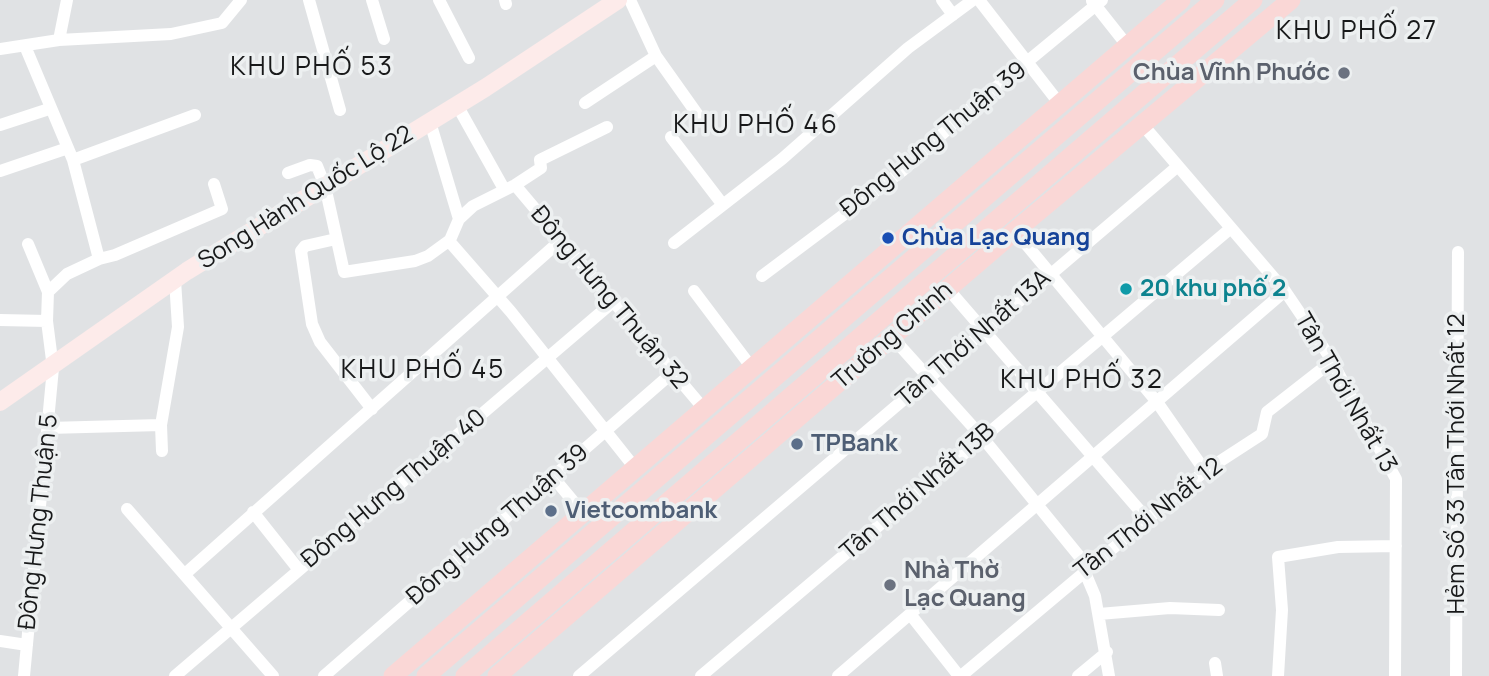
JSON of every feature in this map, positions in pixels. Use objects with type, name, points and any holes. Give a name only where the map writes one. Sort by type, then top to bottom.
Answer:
[{"type":"main road","points":[[393,676],[1126,44],[1181,0]]},
{"type":"main road","name":"Trường Chinh","points":[[426,676],[1215,0]]},
{"type":"main road","name":"Trường Chinh","points":[[497,676],[759,438],[1253,0]]},
{"type":"main road","name":"Trường Chinh","points":[[465,676],[759,438],[892,337],[1292,0]]},
{"type":"main road","points":[[721,394],[759,438]]},
{"type":"street","points":[[59,40],[67,0]]},
{"type":"street","points":[[0,49],[59,40],[171,34],[222,23],[242,0]]},
{"type":"street","points":[[309,0],[340,110]]},
{"type":"street","points":[[372,0],[384,38]]},
{"type":"street","points":[[439,0],[469,58]]},
{"type":"street","name":"Song Hành Quốc Lộ 22","points":[[0,402],[53,368],[175,280],[457,105],[618,0]]},
{"type":"street","points":[[630,0],[656,56],[700,118]]},
{"type":"street","points":[[942,0],[953,15]]},
{"type":"street","points":[[674,243],[782,159],[908,48],[973,0]]},
{"type":"street","points":[[979,0],[1059,103]]},
{"type":"street","points":[[1096,2],[1126,44]]},
{"type":"street","name":"Đông Hưng Thuận 39","points":[[762,276],[902,171],[965,113],[1028,64],[1096,2]]},
{"type":"street","points":[[25,46],[70,154],[99,259]]},
{"type":"street","points":[[585,103],[656,56]]},
{"type":"street","name":"Đông Hưng Thuận 32","points":[[457,105],[510,187],[560,241],[704,409]]},
{"type":"street","points":[[0,125],[49,109]]},
{"type":"street","points":[[0,171],[70,154],[195,115]]},
{"type":"street","points":[[430,122],[459,219]]},
{"type":"street","name":"Tân Thới Nhất 13","points":[[1142,124],[1285,290],[1331,362],[1396,480],[1395,676]]},
{"type":"street","points":[[288,173],[310,165],[317,166],[325,186],[344,272],[415,261],[449,241],[459,219],[473,206],[541,167],[540,160],[607,127]]},
{"type":"street","points":[[671,137],[723,205]]},
{"type":"street","name":"Tân Thới Nhất 13A","points":[[579,676],[1178,166]]},
{"type":"street","points":[[28,244],[48,292],[67,274],[222,209],[214,184]]},
{"type":"street","name":"Tân Thới Nhất 13B","points":[[701,676],[1231,228]]},
{"type":"street","points":[[1015,231],[1157,402],[1205,471]]},
{"type":"street","points":[[336,239],[305,246],[301,251],[312,324],[320,342],[372,409]]},
{"type":"street","points":[[449,241],[499,298],[604,433],[635,468]]},
{"type":"street","points":[[185,574],[499,298],[560,241]]},
{"type":"street","name":"Hẻm Số 33 Tân Thới Nhất 12","points":[[1456,676],[1458,253]]},
{"type":"street","points":[[162,451],[161,425],[178,327],[175,280]]},
{"type":"street","points":[[948,289],[1039,390],[1147,519]]},
{"type":"street","points":[[838,676],[1285,290]]},
{"type":"street","points":[[694,291],[752,368]]},
{"type":"street","name":"Đông Hưng Thuận 5","points":[[24,676],[53,368],[47,321],[48,292]]},
{"type":"street","name":"Đông Hưng Thuận 40","points":[[175,676],[613,302]]},
{"type":"street","points":[[0,320],[47,321]]},
{"type":"street","points":[[892,337],[982,437],[1038,504],[1086,568],[1099,614],[1109,676]]},
{"type":"street","name":"Tân Thới Nhất 12","points":[[960,676],[1205,471],[1262,434],[1268,412],[1331,362]]},
{"type":"street","name":"Đông Hưng Thuận 39","points":[[324,676],[672,373]]},
{"type":"street","points":[[48,428],[161,425]]},
{"type":"street","points":[[553,477],[583,513]]},
{"type":"street","points":[[127,509],[273,676]]},
{"type":"street","points":[[253,512],[299,570]]},
{"type":"street","points":[[1278,676],[1282,610],[1278,557],[1338,547],[1396,546]]},
{"type":"street","points":[[1099,614],[1170,608],[1219,610]]},
{"type":"street","points":[[910,614],[960,676]]},
{"type":"street","points":[[0,642],[27,645]]},
{"type":"street","points":[[1078,676],[1107,652]]},
{"type":"place","name":"Chùa Vĩnh Phước","points":[[1344,73]]},
{"type":"place","name":"Chùa Lạc Quang","points":[[888,238]]},
{"type":"place","name":"20 khu phố 2","points":[[1126,289]]},
{"type":"place","name":"TPBank","points":[[797,444]]},
{"type":"place","name":"Vietcombank","points":[[551,511]]},
{"type":"place","name":"Nhà Thờ Lạc Quang","points":[[890,585]]},
{"type":"district","name":"KHU PHỐ 27","points":[[1357,32]]},
{"type":"district","name":"KHU PHỐ 53","points":[[312,68]]},
{"type":"district","name":"KHU PHỐ 46","points":[[756,126]]},
{"type":"district","name":"KHU PHỐ 45","points":[[423,371]]},
{"type":"district","name":"KHU PHỐ 32","points":[[1082,381]]}]
